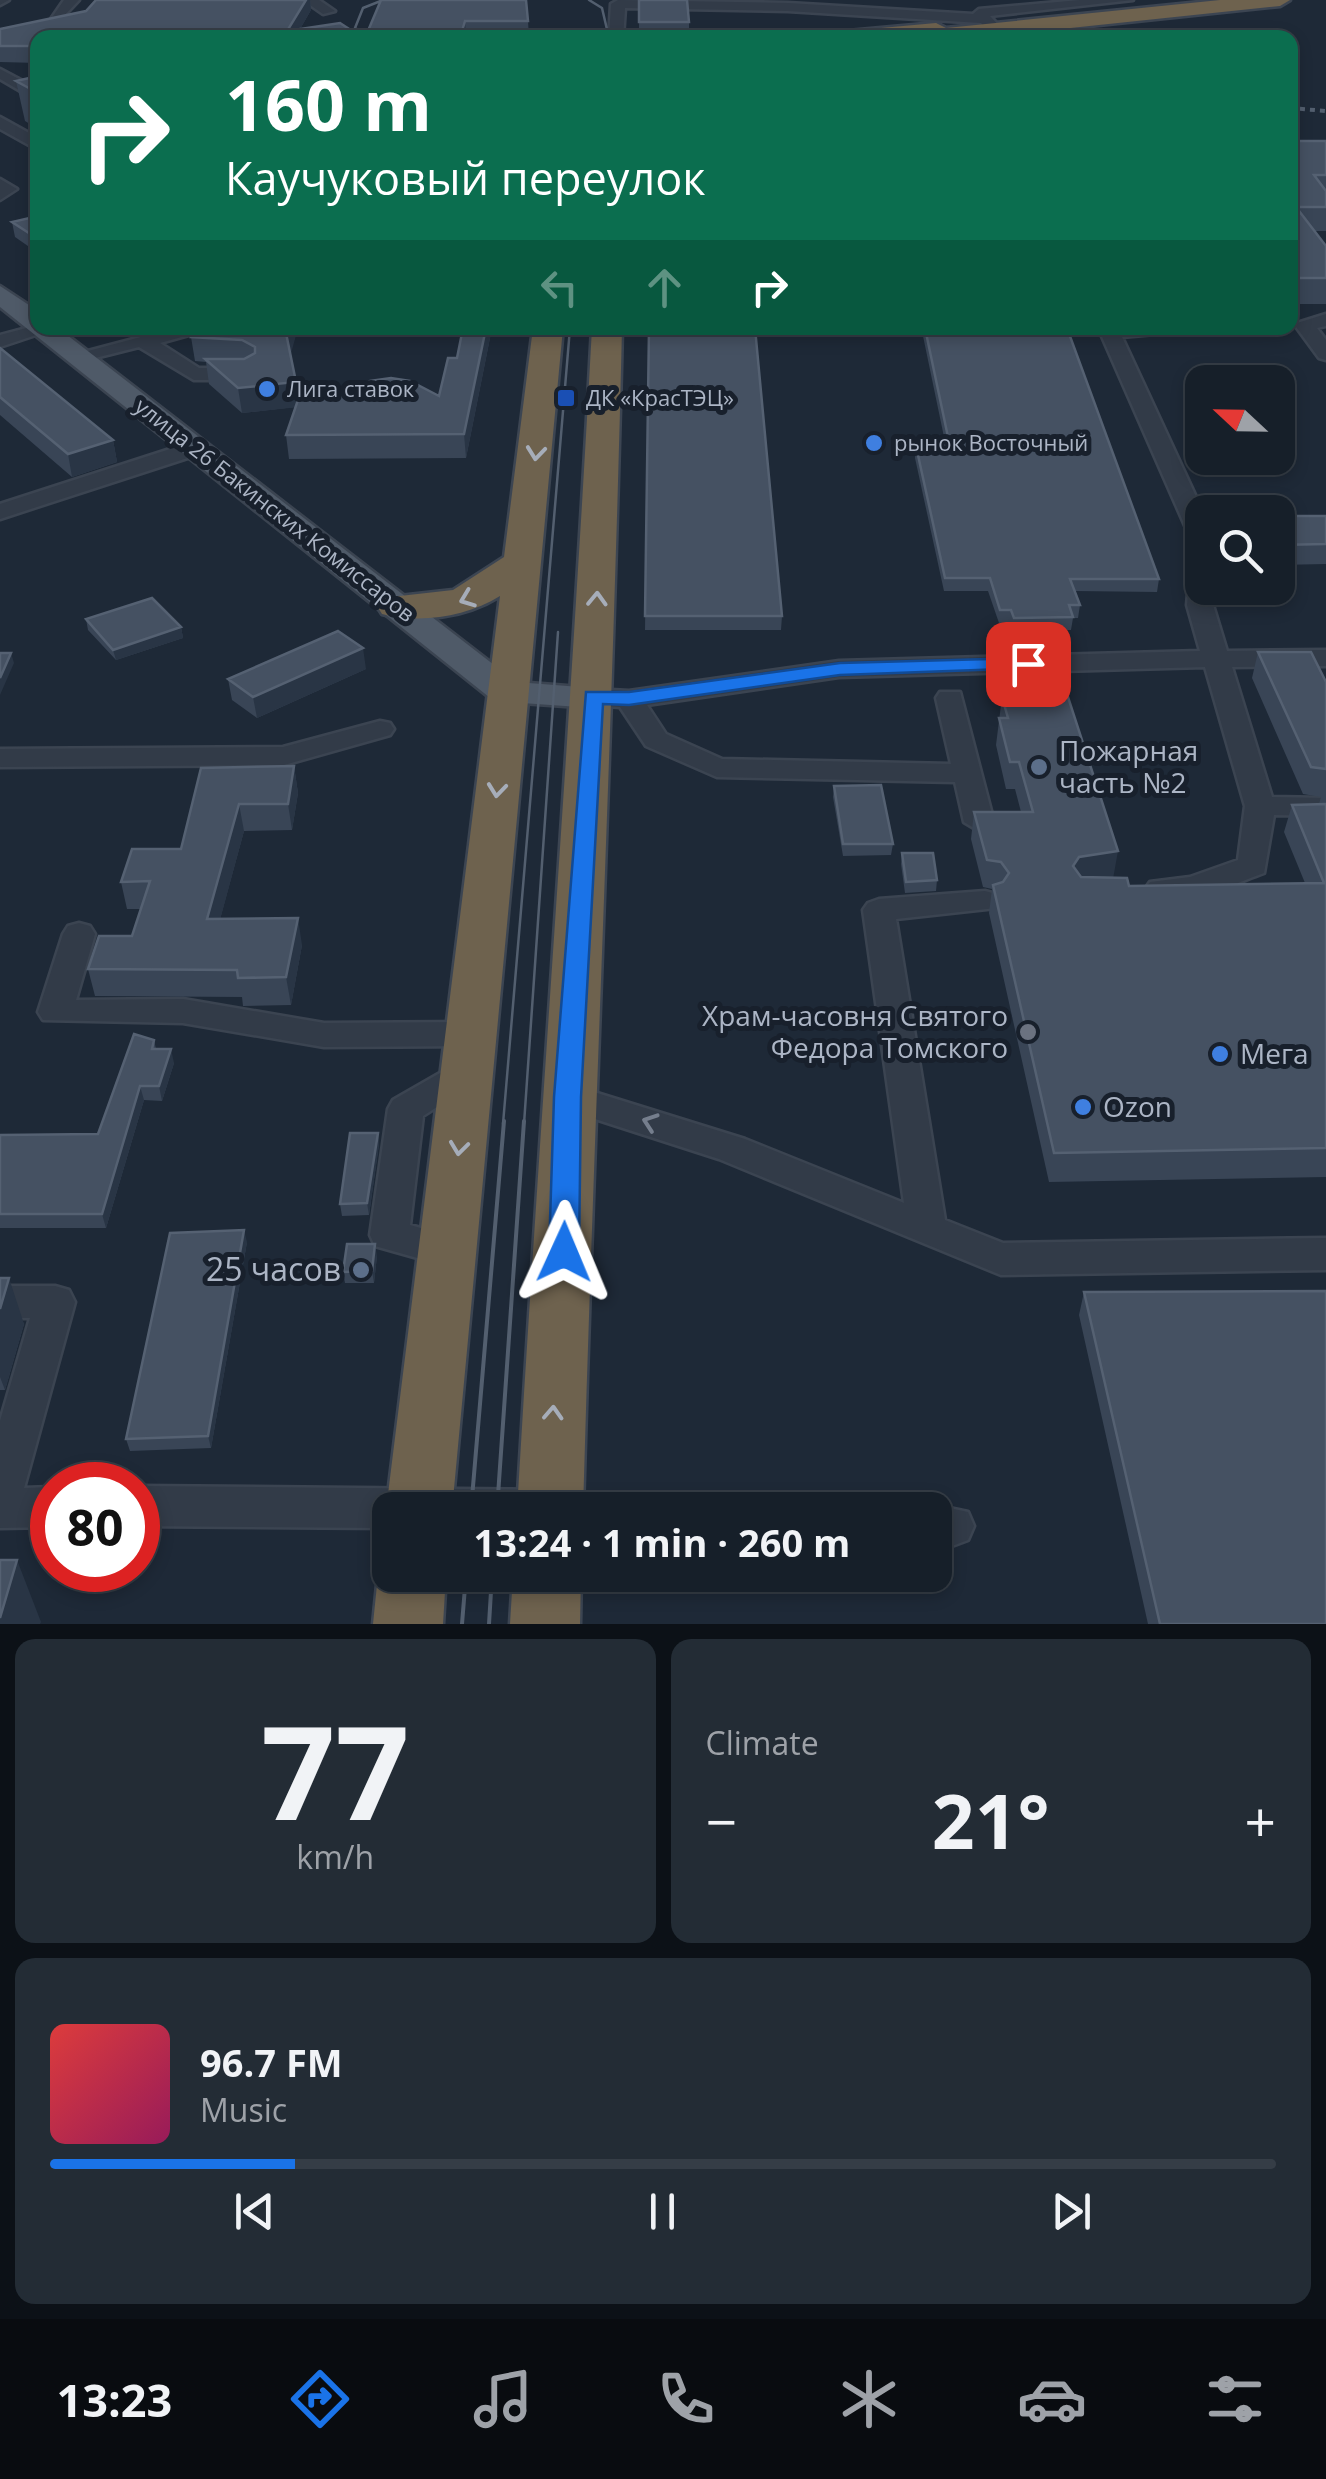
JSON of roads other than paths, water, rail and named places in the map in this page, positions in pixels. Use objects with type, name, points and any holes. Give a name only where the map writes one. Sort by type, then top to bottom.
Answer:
[{"type":"highway","points":[[958,30],[991,15],[1280,0]]},
{"type":"highway","points":[[421,1492],[526,558],[547,335]]},
{"type":"highway","points":[[558,1492],[568,1097],[611,698],[607,335]]},
{"type":"highway","points":[[396,606],[444,608],[484,592],[526,558]]},
{"type":"highway","points":[[408,1624],[411,1592]]},
{"type":"highway","points":[[545,1624],[546,1592]]},
{"type":"main road","name":"улица 26 Бакинских Комиссаров","points":[[0,294],[30,316]]},
{"type":"main road","name":"улица 26 Бакинских Комиссаров","points":[[54,335],[508,693]]},
{"type":"main road","points":[[508,693],[611,698]]},
{"type":"street","points":[[56,16],[72,0]]},
{"type":"street","points":[[310,0],[328,12]]},
{"type":"street","points":[[618,2],[991,15],[1128,0],[1157,5]]},
{"type":"street","points":[[609,30],[618,2]]},
{"type":"street","points":[[616,30],[618,2]]},
{"type":"street","points":[[0,73],[28,90]]},
{"type":"street","points":[[0,113],[30,107]]},
{"type":"street","points":[[0,122],[30,140]]},
{"type":"street","points":[[0,184],[8,189],[0,195]]},
{"type":"street","points":[[1326,320],[1304,324],[1326,354]]},
{"type":"street","points":[[0,341],[30,326]]},
{"type":"street","points":[[79,356],[168,335]]},
{"type":"street","points":[[1111,335],[1186,495]]},
{"type":"street","points":[[142,340],[194,374],[246,374]]},
{"type":"street","points":[[0,512],[198,447]]},
{"type":"street","points":[[1123,892],[1193,887],[1253,866],[1260,806],[1204,605]]},
{"type":"street","points":[[611,698],[840,669],[1326,658]]},
{"type":"street","points":[[611,698],[656,740],[718,768],[968,773]]},
{"type":"street","points":[[950,698],[978,822]]},
{"type":"street","points":[[0,758],[284,756],[380,729]]},
{"type":"street","points":[[1260,806],[1326,807]]},
{"type":"street","points":[[927,1228],[879,910],[985,901]]},
{"type":"street","points":[[79,934],[55,1012],[182,1011],[324,1035],[470,1052]]},
{"type":"street","points":[[568,1097],[732,1149],[1001,1258],[1326,1254]]},
{"type":"street","points":[[0,1302],[54,1302],[0,1496]]},
{"type":"street","points":[[160,1506],[372,1509]]},
{"type":"street","points":[[0,1508],[30,1507]]},
{"type":"tram line","points":[[359,30],[355,28],[363,8],[383,0]]},
{"type":"tram line","points":[[589,0],[602,8],[607,30]]},
{"type":"tram line","points":[[503,1124],[569,335]]},
{"type":"tram line","points":[[524,1124],[558,632]]},
{"type":"tram line","points":[[473,1492],[504,1121]]},
{"type":"tram line","points":[[498,1492],[524,1121]]},
{"type":"tram line","points":[[462,1624],[465,1592]]},
{"type":"tram line","points":[[489,1624],[491,1592]]},
{"type":"railway","points":[[1298,109],[1326,111]]},
{"type":"place","name":"Лига ставок","points":[[267,389]]},
{"type":"place","name":"ДК «КрасТЭЦ»","points":[[566,398]]},
{"type":"place","name":"рынок Восточный","points":[[874,443]]},
{"type":"place","name":"Пожарная часть №2","points":[[1039,767]]},
{"type":"place","name":"Храм-часовня Святого Федора Томского","points":[[1028,1032]]},
{"type":"place","name":"Мега","points":[[1220,1054]]},
{"type":"place","name":"Ozon","points":[[1083,1107]]},
{"type":"place","name":"25 часов","points":[[361,1270]]}]
